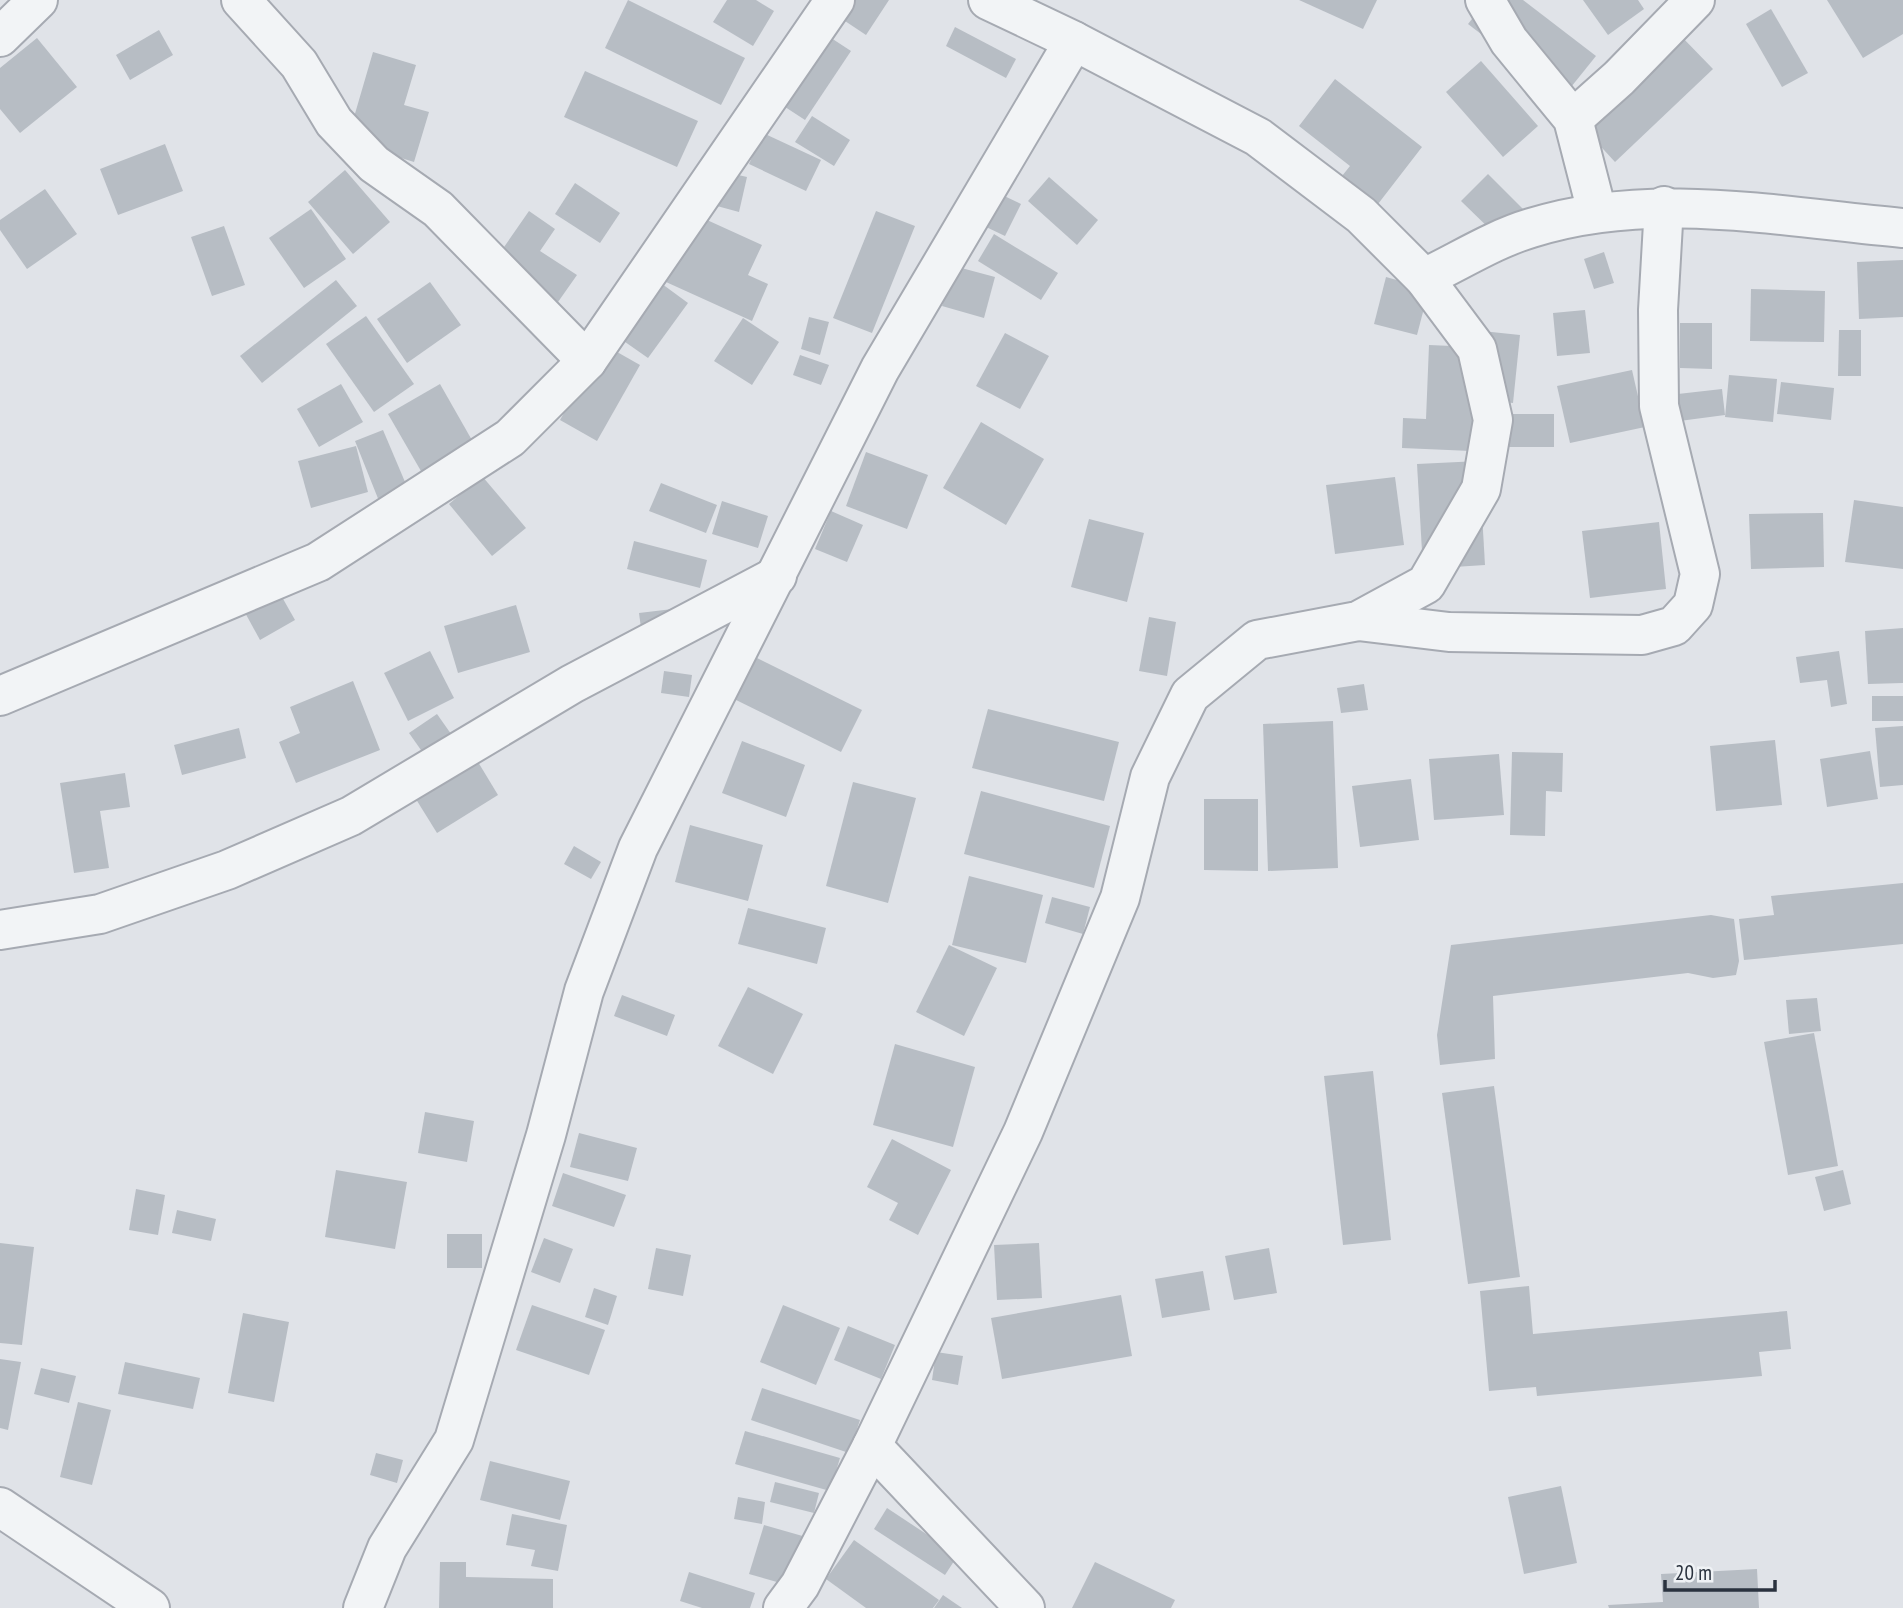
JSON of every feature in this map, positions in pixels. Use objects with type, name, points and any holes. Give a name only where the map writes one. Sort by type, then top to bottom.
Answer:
[{"type":"street","points":[[0,37],[38,0]]},
{"type":"street","points":[[241,0],[299,64],[334,122],[374,164],[438,209],[587,361]]},
{"type":"street","points":[[0,696],[318,562],[510,438],[587,361],[835,0]]},
{"type":"street","points":[[988,0],[1032,9],[1074,41],[1258,137],[1361,215],[1424,278],[1477,349],[1493,420],[1481,489],[1426,584],[1358,621]]},
{"type":"street","points":[[1485,0],[1509,41],[1573,119],[1597,212]]},
{"type":"street","points":[[1573,119],[1619,78],[1695,0]]},
{"type":"street","points":[[363,1608],[387,1548],[453,1440],[546,1135],[584,990],[638,848],[880,369],[1074,41]]},
{"type":"street","points":[[1424,278],[1529,228],[1597,212],[1664,206],[1903,228]]},
{"type":"street","points":[[783,1608],[800,1585],[872,1446],[1023,1132],[1120,898],[1150,777],[1190,695],[1257,640],[1358,621],[1449,632],[1642,635],[1674,626],[1693,605],[1700,574],[1659,406],[1658,310],[1664,206]]},
{"type":"street","points":[[0,929],[100,914],[227,870],[351,816],[572,684],[777,576]]},
{"type":"street","points":[[872,1446],[1025,1608]]},
{"type":"street","points":[[0,1507],[150,1608]]},
{"type":"building","points":[[628,0],[745,58],[721,105],[605,48]]},
{"type":"building","points":[[727,0],[756,0],[774,11],[753,46],[713,22]]},
{"type":"building","points":[[854,0],[889,0],[866,35],[842,19]]},
{"type":"building","points":[[1299,0],[1377,0],[1363,29]]},
{"type":"building","points":[[1487,0],[1523,0],[1596,56],[1563,97],[1468,24]]},
{"type":"building","points":[[1583,0],[1638,0],[1644,9],[1608,35]]},
{"type":"building","points":[[1827,0],[1903,0],[1903,34],[1863,58]]},
{"type":"building","points":[[1771,9],[1808,73],[1782,87],[1746,24]]},
{"type":"building","points":[[955,27],[1016,59],[1006,78],[946,46]]},
{"type":"building","points":[[159,30],[173,55],[130,80],[116,55]]},
{"type":"building","points":[[825,34],[851,51],[805,120],[779,103]]},
{"type":"building","points":[[1679,34],[1713,69],[1615,162],[1582,126]]},
{"type":"building","points":[[37,38],[77,87],[20,133],[0,109],[0,68]]},
{"type":"building","points":[[373,52],[416,65],[404,105],[429,112],[414,162],[347,141]]},
{"type":"building","points":[[1481,61],[1538,126],[1503,157],[1446,92]]},
{"type":"building","points":[[585,71],[698,121],[677,167],[564,117]]},
{"type":"building","points":[[1335,79],[1422,147],[1378,204],[1342,176],[1350,166],[1299,126]]},
{"type":"building","points":[[812,116],[850,140],[834,166],[795,142]]},
{"type":"building","points":[[763,133],[821,160],[806,191],[749,164]]},
{"type":"building","points":[[165,144],[183,191],[118,215],[100,169]]},
{"type":"building","points":[[345,170],[390,222],[353,254],[308,202]]},
{"type":"building","points":[[725,172],[747,177],[739,212],[717,206]]},
{"type":"building","points":[[1488,174],[1524,210],[1497,236],[1461,201]]},
{"type":"building","points":[[1049,177],[1098,220],[1077,245],[1028,201]]},
{"type":"building","points":[[575,183],[620,213],[600,243],[555,214]]},
{"type":"building","points":[[45,189],[77,234],[27,269],[0,230],[0,220]]},
{"type":"building","points":[[998,193],[1021,204],[1005,236],[982,225]]},
{"type":"building","points":[[311,209],[346,259],[304,288],[269,238]]},
{"type":"building","points":[[529,211],[555,229],[540,251],[577,275],[558,302],[495,260]]},
{"type":"building","points":[[876,211],[915,226],[872,333],[833,318]]},
{"type":"building","points":[[696,215],[762,245],[748,275],[768,284],[752,321],[666,282]]},
{"type":"building","points":[[224,226],[245,285],[212,296],[191,237]]},
{"type":"building","points":[[994,234],[1058,273],[1041,300],[978,261]]},
{"type":"building","points":[[1604,252],[1614,283],[1594,289],[1584,259]]},
{"type":"building","points":[[1903,260],[1903,317],[1859,319],[1857,262]]},
{"type":"building","points":[[954,266],[995,277],[984,318],[942,306]]},
{"type":"building","points":[[1386,277],[1429,289],[1417,335],[1374,324]]},
{"type":"building","points":[[336,280],[357,306],[262,383],[240,356]]},
{"type":"building","points":[[658,281],[688,303],[648,358],[618,337]]},
{"type":"building","points":[[430,282],[461,325],[407,363],[377,319]]},
{"type":"building","points":[[1751,289],[1825,291],[1824,342],[1750,341]]},
{"type":"building","points":[[1585,310],[1590,353],[1557,356],[1553,313]]},
{"type":"building","points":[[366,316],[414,384],[374,412],[326,344]]},
{"type":"building","points":[[809,317],[829,322],[820,355],[801,349]]},
{"type":"building","points":[[743,318],[779,342],[752,385],[714,361]]},
{"type":"building","points":[[1680,323],[1712,323],[1712,369],[1680,368]]},
{"type":"building","points":[[1839,330],[1861,330],[1861,376],[1838,376]]},
{"type":"building","points":[[1482,331],[1520,335],[1513,403],[1475,399]]},
{"type":"building","points":[[1005,333],[1049,356],[1020,409],[976,386]]},
{"type":"building","points":[[603,344],[640,365],[597,441],[560,420]]},
{"type":"building","points":[[1429,345],[1475,347],[1471,451],[1402,448],[1403,418],[1426,419]]},
{"type":"building","points":[[800,355],[829,365],[821,385],[793,375]]},
{"type":"building","points":[[1632,370],[1645,427],[1570,443],[1557,386]]},
{"type":"building","points":[[1729,375],[1777,379],[1773,422],[1725,417]]},
{"type":"building","points":[[1781,382],[1834,388],[1831,420],[1777,414]]},
{"type":"building","points":[[341,384],[363,422],[319,447],[297,409]]},
{"type":"building","points":[[440,384],[477,449],[425,478],[388,414]]},
{"type":"building","points":[[1722,389],[1725,415],[1672,422],[1669,395]]},
{"type":"building","points":[[1492,414],[1554,414],[1554,447],[1492,447]]},
{"type":"building","points":[[981,422],[1044,459],[1006,525],[943,488]]},
{"type":"building","points":[[383,430],[408,489],[379,501],[355,441]]},
{"type":"building","points":[[356,446],[368,492],[311,508],[298,461]]},
{"type":"building","points":[[866,452],[928,475],[907,529],[846,506]]},
{"type":"building","points":[[1479,461],[1485,565],[1423,569],[1417,464]]},
{"type":"building","points":[[482,476],[526,528],[492,556],[449,504]]},
{"type":"building","points":[[1395,477],[1404,545],[1335,554],[1326,485]]},
{"type":"building","points":[[661,483],[717,505],[706,533],[649,511]]},
{"type":"building","points":[[1854,500],[1903,507],[1903,569],[1845,562]]},
{"type":"building","points":[[722,501],[768,516],[758,548],[712,534]]},
{"type":"building","points":[[831,511],[863,525],[847,562],[815,549]]},
{"type":"building","points":[[1823,513],[1824,567],[1751,569],[1749,514]]},
{"type":"building","points":[[1089,519],[1144,533],[1127,602],[1071,587]]},
{"type":"building","points":[[1659,522],[1666,589],[1590,598],[1582,531]]},
{"type":"building","points":[[634,541],[707,560],[700,588],[627,569]]},
{"type":"building","points":[[278,590],[295,620],[260,640],[243,609]]},
{"type":"building","points":[[516,605],[530,652],[458,673],[444,626]]},
{"type":"building","points":[[681,608],[642,636],[639,613]]},
{"type":"building","points":[[1149,617],[1176,622],[1167,676],[1139,671]]},
{"type":"building","points":[[1903,628],[1903,683],[1868,684],[1865,631]]},
{"type":"building","points":[[430,651],[454,698],[408,721],[384,673]]},
{"type":"building","points":[[1839,651],[1847,704],[1831,707],[1827,680],[1800,683],[1796,657]]},
{"type":"building","points":[[753,656],[862,710],[841,752],[732,698]]},
{"type":"building","points":[[664,671],[692,675],[689,697],[661,693]]},
{"type":"building","points":[[353,681],[380,750],[296,783],[279,742],[300,733],[290,707]]},
{"type":"building","points":[[1364,684],[1368,710],[1341,713],[1337,688]]},
{"type":"building","points":[[1872,696],[1903,696],[1903,721],[1872,721]]},
{"type":"building","points":[[988,709],[1119,742],[1104,801],[972,768]]},
{"type":"building","points":[[437,714],[456,741],[428,760],[409,733]]},
{"type":"building","points":[[1333,721],[1338,868],[1268,871],[1263,724]]},
{"type":"building","points":[[1903,726],[1903,785],[1880,787],[1875,728]]},
{"type":"building","points":[[239,728],[246,758],[182,775],[174,745]]},
{"type":"building","points":[[1775,740],[1782,805],[1716,811],[1710,746]]},
{"type":"building","points":[[742,741],[805,765],[786,817],[722,793]]},
{"type":"building","points":[[1870,751],[1878,799],[1827,807],[1820,759]]},
{"type":"building","points":[[1512,752],[1563,753],[1562,792],[1546,791],[1545,836],[1510,835]]},
{"type":"building","points":[[1499,754],[1504,815],[1434,820],[1429,759]]},
{"type":"building","points":[[475,757],[498,795],[437,833],[414,796]]},
{"type":"building","points":[[125,773],[130,807],[100,811],[109,868],[74,873],[60,783]]},
{"type":"building","points":[[1411,779],[1419,840],[1360,847],[1352,786]]},
{"type":"building","points":[[853,782],[916,798],[888,903],[826,886]]},
{"type":"building","points":[[981,791],[1110,826],[1094,888],[964,854]]},
{"type":"building","points":[[1204,799],[1258,799],[1258,871],[1204,870]]},
{"type":"building","points":[[690,825],[763,845],[748,901],[675,882]]},
{"type":"building","points":[[574,846],[601,862],[591,879],[564,864]]},
{"type":"building","points":[[969,876],[1043,895],[1026,963],[952,945]]},
{"type":"building","points":[[1903,883],[1903,944],[1744,960],[1739,919],[1774,915],[1771,896]]},
{"type":"building","points":[[1052,897],[1090,907],[1083,934],[1045,923]]},
{"type":"building","points":[[748,908],[826,928],[817,964],[738,944]]},
{"type":"building","points":[[1711,915],[1734,919],[1739,961],[1736,975],[1713,978],[1688,973],[1493,996],[1495,1059],[1440,1065],[1437,1035],[1451,945]]},
{"type":"building","points":[[949,945],[997,968],[964,1036],[916,1012]]},
{"type":"building","points":[[748,987],[803,1014],[773,1074],[718,1046]]},
{"type":"building","points":[[622,995],[675,1015],[667,1036],[614,1016]]},
{"type":"building","points":[[1817,998],[1821,1031],[1789,1034],[1786,1000]]},
{"type":"building","points":[[1814,1033],[1838,1166],[1788,1175],[1764,1042]]},
{"type":"building","points":[[895,1044],[975,1067],[953,1147],[873,1125]]},
{"type":"building","points":[[1373,1071],[1391,1240],[1343,1245],[1324,1076]]},
{"type":"building","points":[[1494,1086],[1520,1277],[1468,1284],[1442,1093]]},
{"type":"building","points":[[425,1112],[474,1121],[467,1162],[418,1153]]},
{"type":"building","points":[[579,1133],[637,1148],[628,1181],[570,1167]]},
{"type":"building","points":[[892,1139],[951,1170],[918,1235],[889,1220],[898,1203],[867,1187]]},
{"type":"building","points":[[336,1170],[407,1182],[395,1249],[325,1237]]},
{"type":"building","points":[[1843,1170],[1851,1204],[1824,1211],[1815,1177]]},
{"type":"building","points":[[563,1173],[626,1195],[614,1227],[552,1206]]},
{"type":"building","points":[[136,1189],[165,1195],[158,1235],[129,1230]]},
{"type":"building","points":[[177,1210],[216,1219],[211,1241],[172,1233]]},
{"type":"building","points":[[447,1234],[482,1234],[482,1268],[447,1268]]},
{"type":"building","points":[[544,1238],[573,1249],[560,1283],[531,1272]]},
{"type":"building","points":[[0,1243],[34,1247],[22,1345],[0,1343]]},
{"type":"building","points":[[1039,1243],[1042,1298],[997,1300],[994,1245]]},
{"type":"building","points":[[656,1248],[691,1255],[683,1296],[648,1289]]},
{"type":"building","points":[[1269,1248],[1277,1293],[1234,1300],[1225,1256]]},
{"type":"building","points":[[1203,1271],[1210,1310],[1162,1318],[1155,1279]]},
{"type":"building","points":[[1529,1286],[1533,1334],[1787,1311],[1791,1349],[1759,1352],[1762,1376],[1537,1396],[1536,1387],[1489,1391],[1480,1291]]},
{"type":"building","points":[[594,1288],[617,1296],[608,1325],[585,1317]]},
{"type":"building","points":[[1121,1295],[1132,1356],[1002,1379],[991,1318]]},
{"type":"building","points":[[532,1305],[605,1330],[589,1375],[516,1350]]},
{"type":"building","points":[[783,1305],[840,1328],[816,1385],[760,1362]]},
{"type":"building","points":[[243,1313],[289,1322],[274,1402],[228,1393]]},
{"type":"building","points":[[848,1326],[895,1345],[881,1379],[834,1360]]},
{"type":"building","points":[[936,1352],[963,1356],[958,1385],[932,1380]]},
{"type":"building","points":[[0,1359],[21,1362],[8,1430],[0,1428]]},
{"type":"building","points":[[125,1362],[200,1378],[193,1409],[118,1394]]},
{"type":"building","points":[[41,1368],[76,1376],[69,1403],[34,1394]]},
{"type":"building","points":[[762,1388],[860,1420],[849,1453],[751,1420]]},
{"type":"building","points":[[78,1402],[111,1410],[92,1485],[60,1477]]},
{"type":"building","points":[[745,1431],[840,1458],[830,1491],[735,1464]]},
{"type":"building","points":[[376,1453],[403,1460],[397,1483],[370,1475]]},
{"type":"building","points":[[490,1461],[570,1481],[560,1520],[480,1500]]},
{"type":"building","points":[[775,1482],[819,1493],[814,1513],[770,1502]]},
{"type":"building","points":[[1561,1486],[1577,1563],[1524,1574],[1508,1497]]},
{"type":"building","points":[[738,1497],[765,1502],[762,1524],[734,1519]]},
{"type":"building","points":[[887,1508],[958,1555],[945,1575],[874,1529]]},
{"type":"building","points":[[512,1514],[567,1525],[558,1571],[531,1566],[535,1550],[506,1545]]},
{"type":"building","points":[[764,1525],[806,1537],[791,1586],[749,1574]]},
{"type":"building","points":[[854,1540],[939,1600],[933,1608],[866,1608],[826,1579]]},
{"type":"building","points":[[440,1562],[466,1562],[466,1577],[553,1579],[553,1608],[439,1608]]},
{"type":"building","points":[[1095,1562],[1175,1600],[1171,1608],[1072,1608]]},
{"type":"building","points":[[1757,1569],[1759,1608],[1609,1608],[1608,1605],[1663,1602],[1661,1574]]},
{"type":"building","points":[[689,1572],[755,1593],[750,1608],[702,1608],[680,1601]]},
{"type":"building","points":[[943,1595],[962,1608],[934,1608]]}]
